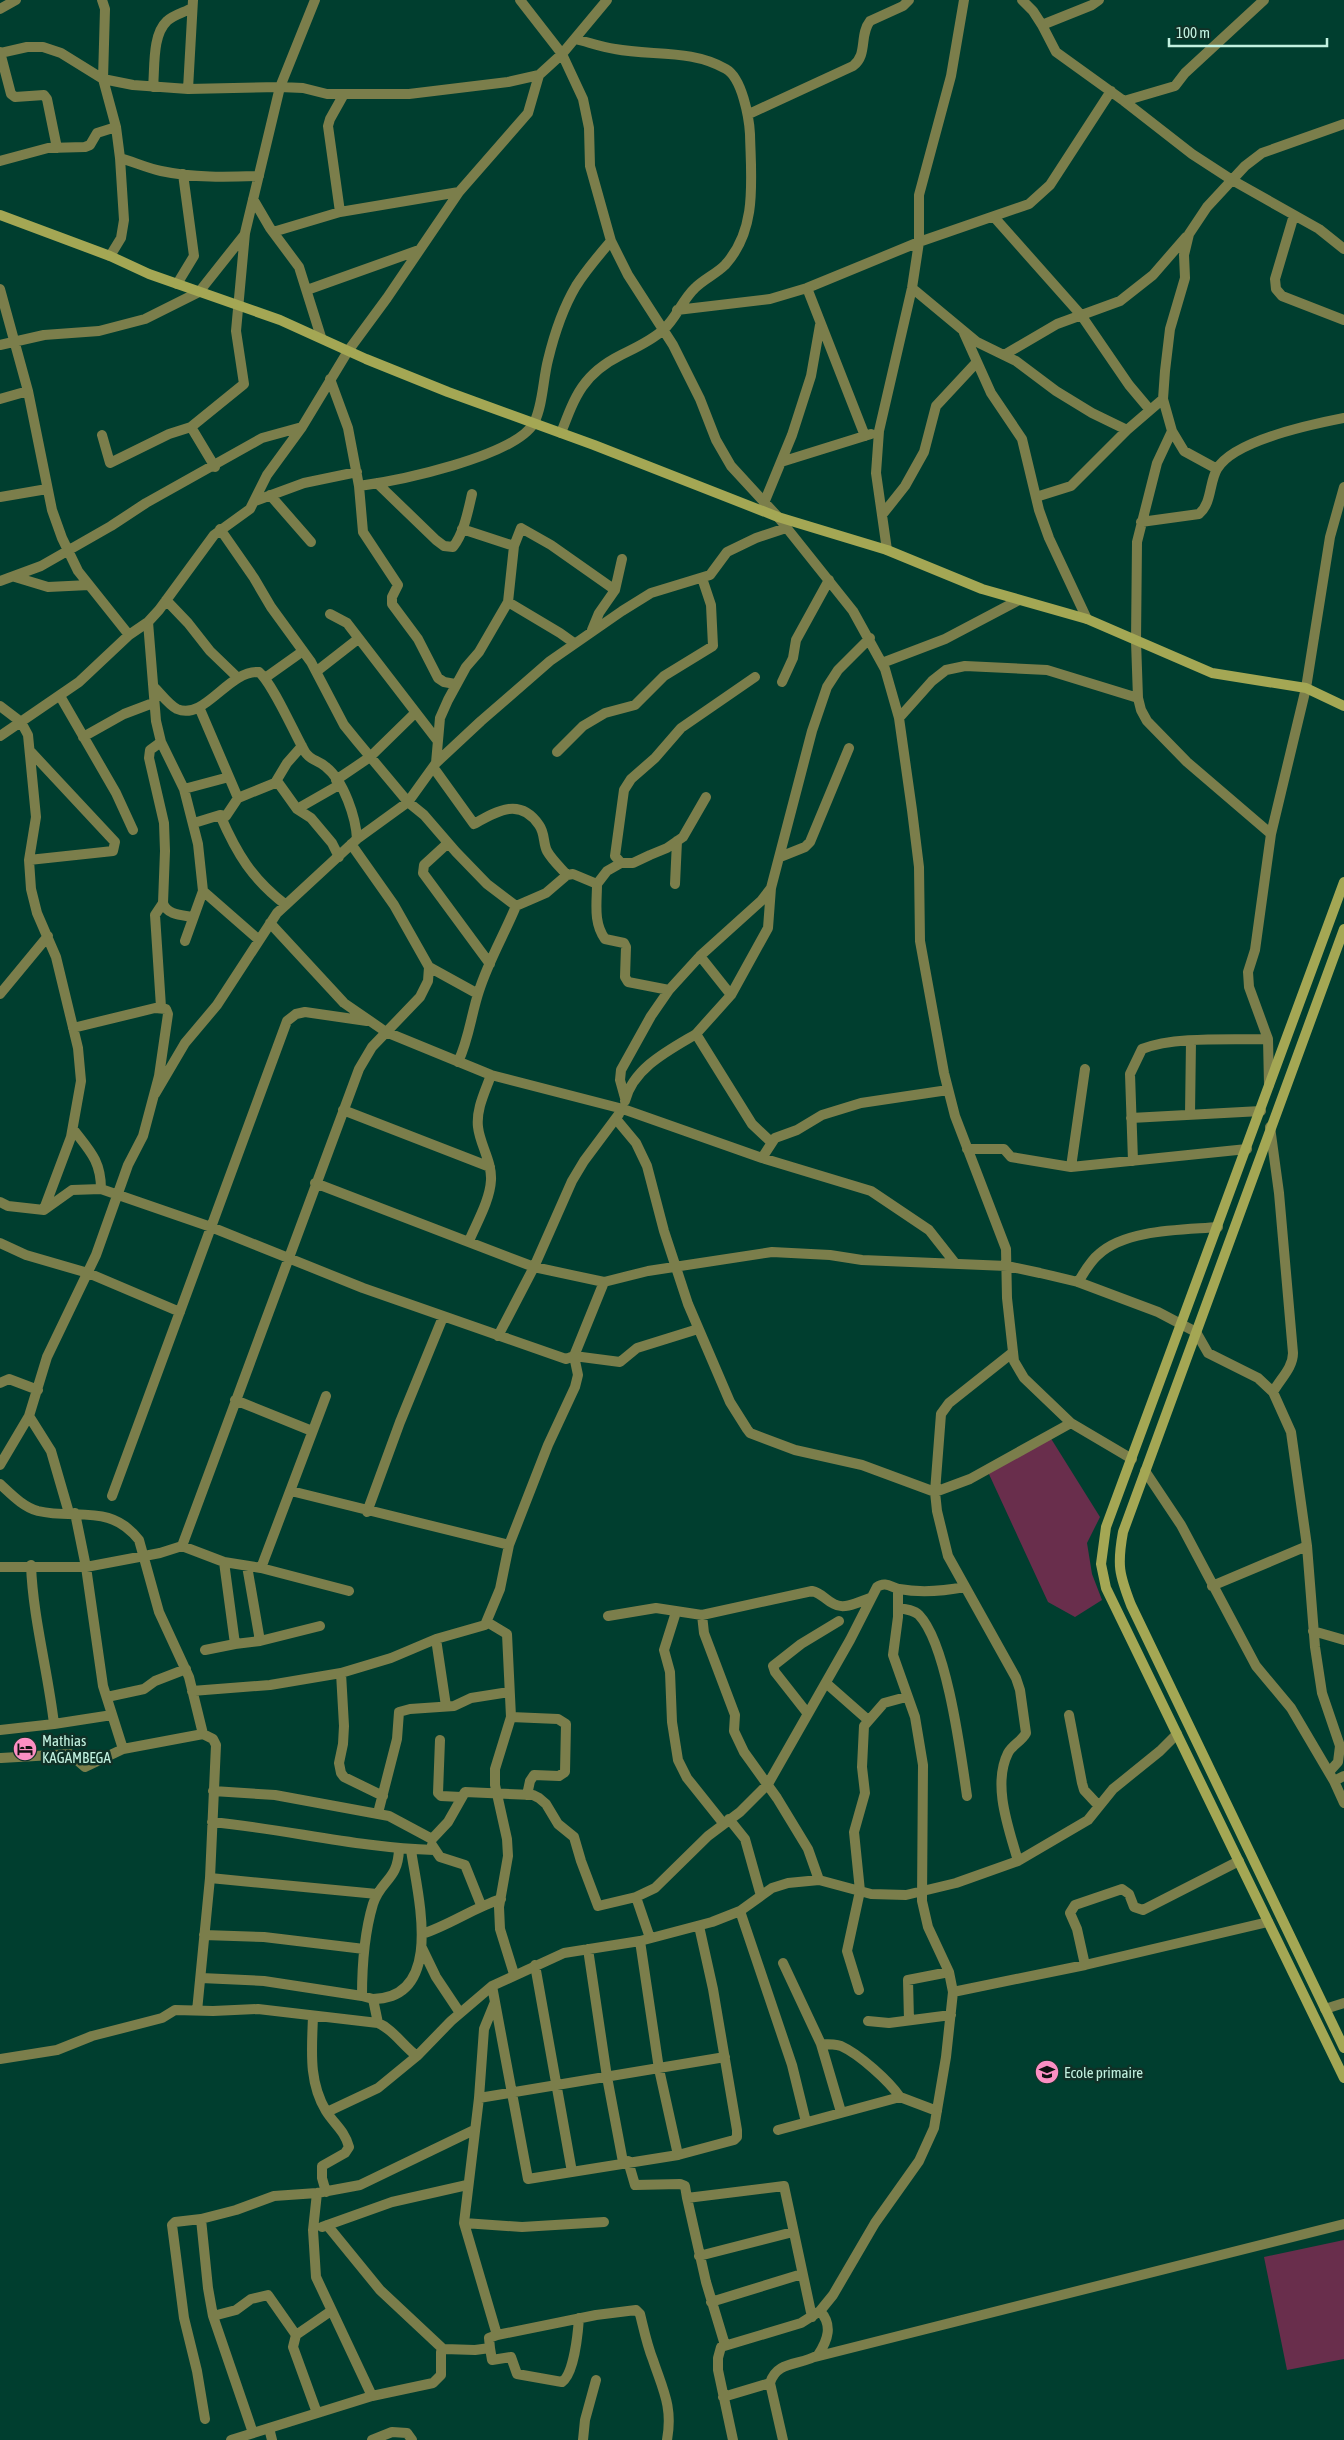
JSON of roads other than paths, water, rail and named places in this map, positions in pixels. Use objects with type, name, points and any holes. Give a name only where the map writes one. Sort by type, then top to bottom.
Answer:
[{"type":"street","points":[[0,9],[16,0]]},
{"type":"street","points":[[102,0],[105,27],[104,79],[116,127],[120,158],[123,228],[121,238],[110,256]]},
{"type":"street","points":[[102,435],[110,463],[169,434],[191,427],[244,384],[237,346],[238,305],[245,233],[280,87],[315,0]]},
{"type":"street","points":[[520,0],[562,54],[583,99],[588,128],[590,166],[611,241],[625,270],[664,330],[700,399],[716,440],[731,466],[778,517],[853,611],[870,638],[882,663],[893,692],[899,718],[919,867],[920,941],[948,1090],[967,1149],[1004,1239],[1012,1353],[1018,1369],[1024,1378],[1071,1423],[1132,1459]]},
{"type":"street","points":[[56,148],[47,99],[44,95],[39,94],[15,96],[11,94],[0,53],[27,47],[43,47],[61,53],[104,79],[133,85],[188,89],[280,87],[302,88],[327,94],[409,94],[508,82],[538,75],[562,54],[607,0]]},
{"type":"street","points":[[749,114],[853,66],[862,56],[866,26],[870,21],[904,6],[909,0]]},
{"type":"street","points":[[887,550],[875,455],[912,288],[920,242],[919,195],[951,76],[964,0]]},
{"type":"street","points":[[1022,0],[1033,11],[1056,52],[1111,91],[1192,154],[1232,180],[1327,234],[1344,250]]},
{"type":"street","points":[[1042,25],[1086,8],[1098,0]]},
{"type":"street","points":[[1124,101],[1176,86],[1186,73],[1262,0]]},
{"type":"street","points":[[153,86],[158,38],[162,29],[167,20],[193,4]]},
{"type":"street","points":[[188,89],[193,4]]},
{"type":"street","points":[[561,433],[576,394],[593,372],[605,363],[664,330],[695,288],[725,264],[734,254],[750,213],[752,193],[749,114],[733,75],[723,67],[696,57],[616,49],[575,39]]},
{"type":"street","points":[[0,736],[79,682],[129,635],[148,622],[220,529],[246,513],[255,501],[267,474],[302,427],[348,351],[387,298],[459,192],[528,113],[538,75]]},
{"type":"street","points":[[677,310],[770,299],[807,288],[920,242],[1030,204],[1050,185],[1111,91]]},
{"type":"street","points":[[340,212],[328,126],[344,94]]},
{"type":"street","points":[[1004,355],[1057,324],[1120,301],[1153,275],[1189,234],[1200,215],[1245,166],[1262,153],[1344,124]]},
{"type":"street","points":[[0,161],[26,153],[56,148],[85,147],[90,145],[97,132],[116,127]]},
{"type":"street","points":[[120,158],[162,171],[182,174],[211,177],[259,176]]},
{"type":"street","points":[[177,284],[194,256],[182,174]]},
{"type":"street","points":[[273,232],[340,212],[459,192]]},
{"type":"street","points":[[253,199],[273,232],[294,257],[307,290],[320,337]]},
{"type":"street","points":[[0,215],[110,256],[148,274],[238,305],[320,337],[348,351],[448,392],[561,433],[778,517],[887,550],[956,579],[1019,600],[1087,619],[1212,673],[1306,688],[1344,706]]},
{"type":"street","points":[[1294,215],[1275,279],[1276,290],[1282,296],[1344,320]]},
{"type":"street","points":[[994,217],[1082,315],[1122,376],[1150,410]]},
{"type":"street","points":[[0,345],[44,335],[99,331],[145,319],[198,292],[245,233]]},
{"type":"street","points":[[1189,234],[1184,256],[1184,278],[1170,329],[1163,399],[1172,431],[1184,451],[1217,469]]},
{"type":"street","points":[[359,486],[488,454],[513,442],[533,423],[548,358],[564,310],[577,285],[611,241]]},
{"type":"street","points":[[307,290],[419,250]]},
{"type":"street","points":[[807,288],[865,436]]},
{"type":"street","points":[[912,288],[976,342],[1026,367],[1056,391],[1092,413],[1128,430]]},
{"type":"street","points":[[0,289],[28,391],[52,510],[67,550],[78,571],[129,635]]},
{"type":"street","points":[[764,503],[781,462],[811,376],[820,324]]},
{"type":"street","points":[[964,333],[991,393],[1022,439],[1036,497],[1049,538],[1087,619]]},
{"type":"street","points":[[882,515],[904,486],[924,452],[936,406],[976,363]]},
{"type":"street","points":[[330,379],[346,418],[357,472],[363,532],[398,585],[392,597],[392,604],[418,639],[438,678],[444,682],[455,684]]},
{"type":"street","points":[[0,399],[28,391]]},
{"type":"street","points":[[1036,497],[1071,486],[1128,430],[1163,399]]},
{"type":"street","points":[[1141,522],[1199,514],[1205,509],[1217,469],[1232,455],[1292,428],[1344,418]]},
{"type":"street","points":[[191,427],[215,466]]},
{"type":"street","points":[[0,581],[16,577],[40,566],[111,526],[146,503],[262,438],[302,427]]},
{"type":"street","points":[[781,462],[879,431]]},
{"type":"street","points":[[1172,431],[1157,463],[1141,522],[1138,542],[1136,641],[1138,698],[1147,721],[1187,762],[1272,834]]},
{"type":"street","points":[[255,501],[304,483],[357,472]]},
{"type":"street","points":[[377,483],[430,535],[444,546],[453,547],[462,529],[472,494]]},
{"type":"street","points":[[1269,1089],[1268,1039],[1250,987],[1248,972],[1255,950],[1272,834],[1306,688],[1330,537],[1344,487]]},
{"type":"street","points":[[0,497],[47,489]]},
{"type":"street","points":[[270,495],[311,542]]},
{"type":"street","points":[[1339,505],[1344,516]]},
{"type":"street","points":[[568,875],[548,852],[539,825],[530,815],[522,810],[506,808],[499,810],[474,824],[434,765],[440,718],[455,684],[466,666],[479,652],[508,602],[514,546],[520,528],[551,545],[614,590]]},
{"type":"street","points":[[155,1094],[184,1044],[217,1005],[270,923],[286,905],[354,842],[408,802],[434,765],[526,681],[592,630],[651,592],[710,575],[727,552],[756,538],[786,528]]},
{"type":"street","points":[[220,529],[254,578],[271,607],[317,671],[344,725],[408,802],[424,815],[487,884],[516,906]]},
{"type":"street","points":[[462,529],[514,546]]},
{"type":"street","points":[[592,630],[614,590],[622,559]]},
{"type":"street","points":[[16,577],[48,587],[89,585]]},
{"type":"street","points":[[557,752],[583,726],[605,712],[635,705],[664,676],[713,646],[711,605],[702,578]]},
{"type":"street","points":[[782,682],[793,658],[796,640],[829,580]]},
{"type":"street","points":[[166,600],[210,651],[237,677]]},
{"type":"street","points":[[882,663],[945,639],[1019,600]]},
{"type":"street","points":[[508,602],[560,632],[574,643]]},
{"type":"street","points":[[330,614],[347,623],[437,740]]},
{"type":"street","points":[[148,622],[154,703],[161,742],[184,789],[194,823],[203,891],[185,941]]},
{"type":"street","points":[[498,1336],[534,1267],[572,1182],[597,1142],[623,1109],[625,1098],[633,1084],[652,1062],[696,1034],[731,995],[768,928],[771,888],[812,731],[827,687],[838,670],[870,638]]},
{"type":"street","points":[[317,671],[358,639]]},
{"type":"street","points":[[265,678],[303,651]]},
{"type":"street","points":[[899,718],[932,681],[946,670],[966,666],[1047,670],[1138,698]]},
{"type":"street","points":[[154,687],[177,708],[184,711],[199,707],[237,677],[256,672],[265,678],[311,760],[327,767],[338,782],[352,809],[356,826],[354,842],[394,905],[429,967],[478,994]]},
{"type":"street","points":[[621,863],[615,856],[624,790],[631,779],[655,758],[681,728],[755,677]]},
{"type":"street","points":[[60,696],[116,794],[133,830]]},
{"type":"street","points":[[83,738],[124,714],[154,703]]},
{"type":"street","points":[[0,706],[21,722],[28,736],[36,817],[29,860],[32,898],[56,957],[78,1048],[81,1081],[73,1130],[44,1210]]},
{"type":"street","points":[[199,707],[238,798]]},
{"type":"street","points":[[297,809],[370,758],[415,713]]},
{"type":"street","points":[[161,742],[150,750],[149,758],[164,823],[163,903],[165,909],[173,913],[193,917]]},
{"type":"street","points":[[194,823],[220,815],[226,816],[238,798],[273,784],[287,763],[302,746]]},
{"type":"street","points":[[780,857],[805,847],[810,842],[849,748]]},
{"type":"street","points":[[29,860],[113,851],[115,842],[30,752]]},
{"type":"street","points":[[184,789],[229,777]]},
{"type":"street","points":[[277,780],[297,809],[311,818],[332,843],[339,857]]},
{"type":"street","points":[[669,990],[628,982],[625,978],[626,952],[624,943],[605,938],[598,927],[596,912],[597,884],[607,871],[621,863],[632,863],[677,841],[692,825],[706,797]]},
{"type":"street","points":[[220,815],[235,849],[254,877],[286,905]]},
{"type":"street","points":[[675,884],[677,841]]},
{"type":"street","points":[[448,843],[424,865],[423,873],[490,964]]},
{"type":"street","points":[[458,1062],[471,1029],[478,994],[516,906],[546,893],[568,875],[573,874],[597,884]]},
{"type":"street","points":[[1344,882],[1106,1527],[1102,1552],[1102,1577],[1106,1588],[1344,2078]]},
{"type":"street","points":[[625,1098],[620,1080],[621,1070],[651,1016],[669,990],[700,956],[748,914],[771,888]]},
{"type":"street","points":[[203,891],[259,940]]},
{"type":"street","points":[[161,1007],[155,915],[163,903]]},
{"type":"street","points":[[270,923],[331,990],[368,1021],[386,1032],[491,1075],[623,1109],[762,1158],[871,1191],[929,1230],[955,1263]]},
{"type":"street","points":[[1344,929],[1122,1532],[1119,1555],[1120,1578],[1131,1605],[1344,2048]]},
{"type":"street","points":[[0,994],[48,936]]},
{"type":"street","points":[[700,956],[731,995]]},
{"type":"street","points":[[182,1546],[286,1258],[358,1069],[372,1047],[420,997],[428,981],[429,967]]},
{"type":"street","points":[[0,1465],[5,1451],[29,1416],[47,1357],[96,1256],[128,1165],[143,1136],[155,1094],[168,1020],[166,1009],[161,1007],[126,1013],[73,1028]]},
{"type":"street","points":[[112,1496],[288,1021],[296,1014],[304,1012],[368,1021]]},
{"type":"street","points":[[696,1034],[752,1124],[771,1142]]},
{"type":"street","points":[[1133,1161],[1130,1074],[1134,1061],[1142,1048],[1151,1045],[1191,1041],[1268,1039]]},
{"type":"street","points":[[1190,1114],[1191,1041]]},
{"type":"street","points":[[1071,1167],[1085,1069]]},
{"type":"street","points":[[469,1241],[490,1190],[490,1167],[479,1132],[478,1120],[479,1110],[491,1075]]},
{"type":"street","points":[[762,1158],[771,1142],[780,1135],[797,1130],[822,1116],[861,1103],[948,1090]]},
{"type":"street","points":[[343,1110],[490,1167]]},
{"type":"street","points":[[1131,1118],[1261,1111]]},
{"type":"street","points":[[616,1119],[636,1143],[647,1166],[677,1268],[698,1329],[730,1402],[750,1432],[795,1450],[862,1465],[936,1492],[970,1479],[1071,1423]]},
{"type":"street","points":[[1270,1126],[1279,1193],[1293,1353],[1291,1366],[1280,1378],[1273,1392]]},
{"type":"street","points":[[73,1130],[97,1163],[101,1173],[101,1189]]},
{"type":"street","points":[[967,1149],[1004,1149],[1011,1157],[1071,1167],[1247,1149]]},
{"type":"street","points":[[315,1183],[534,1267],[604,1282],[648,1271],[772,1252],[830,1255],[862,1260],[1007,1266],[1078,1282],[1158,1312],[1196,1332],[1208,1353],[1258,1378],[1273,1392],[1291,1432],[1307,1546],[1313,1631],[1322,1693],[1340,1746],[1336,1776]]},
{"type":"street","points":[[0,1202],[8,1206],[44,1210],[72,1190],[101,1189],[211,1227],[286,1258],[443,1317],[566,1359],[574,1356],[620,1362],[637,1348],[698,1329]]},
{"type":"street","points":[[1078,1282],[1098,1254],[1111,1245],[1145,1234],[1218,1227]]},
{"type":"street","points":[[0,1243],[26,1255],[88,1273],[180,1312]]},
{"type":"street","points":[[192,1691],[290,1683],[342,1673],[391,1658],[436,1639],[484,1626],[500,1589],[509,1545],[548,1445],[575,1387],[578,1375],[574,1356],[604,1282]]},
{"type":"street","points":[[367,1512],[443,1317]]},
{"type":"street","points":[[1012,1353],[949,1403],[941,1414],[936,1492],[937,1511],[948,1556],[1016,1678],[1020,1690],[1026,1733],[1008,1754],[1002,1779],[1008,1827],[1018,1861]]},
{"type":"street","points":[[0,1382],[9,1379],[38,1390]]},
{"type":"street","points":[[261,1568],[326,1396]]},
{"type":"street","points":[[235,1400],[312,1431]]},
{"type":"street","points":[[29,1416],[51,1451],[72,1513],[86,1567],[103,1686],[123,1748]]},
{"type":"street","points":[[1145,1471],[1181,1525],[1256,1666],[1290,1708],[1336,1776],[1344,1803]]},
{"type":"street","points":[[0,1484],[27,1507],[47,1512],[106,1517],[124,1524],[139,1540],[159,1612],[186,1669],[203,1734]]},
{"type":"street","points":[[291,1492],[509,1545]]},
{"type":"street","points":[[0,1567],[31,1565],[86,1567],[144,1556],[182,1546],[224,1562],[261,1568],[291,1578],[349,1590]]},
{"type":"street","points":[[1212,1586],[1307,1546]]},
{"type":"street","points":[[224,1562],[235,1644]]},
{"type":"street","points":[[31,1565],[32,1593],[51,1691],[54,1724]]},
{"type":"street","points":[[247,1566],[260,1641]]},
{"type":"street","points":[[432,1839],[448,1822],[461,1797],[467,1792],[536,1796],[546,1804],[558,1824],[574,1836],[598,1906],[636,1897],[664,1880],[726,1821],[740,1812],[768,1784],[850,1640],[870,1598],[880,1584],[898,1589],[941,1592],[965,1587]]},
{"type":"street","points":[[733,2440],[723,2397],[718,2358],[721,2347],[801,2323],[816,2314],[833,2295],[875,2223],[919,2161],[934,2128],[946,2057],[952,1992],[949,1972],[928,1927],[924,1913],[922,1892],[923,1765],[915,1717],[893,1655],[898,1589]]},
{"type":"street","points":[[608,1616],[656,1608],[702,1615],[801,1592],[819,1592],[834,1605],[843,1607],[870,1598]]},
{"type":"street","points":[[898,1608],[915,1612],[921,1616],[937,1650],[954,1713],[967,1796]]},
{"type":"street","points":[[676,1612],[664,1650],[670,1672],[672,1722],[678,1760],[687,1778],[745,1839],[761,1896]]},
{"type":"street","points":[[702,1615],[704,1633],[735,1715],[734,1731],[744,1752],[768,1784],[808,1849],[819,1880]]},
{"type":"street","points":[[808,1714],[774,1672],[773,1666],[801,1644],[839,1621]]},
{"type":"street","points":[[487,1622],[507,1634],[511,1717],[495,1769],[496,1794],[507,1839],[508,1856],[501,1899],[500,1929],[514,1974]]},
{"type":"street","points":[[205,1650],[260,1641],[320,1626]]},
{"type":"street","points":[[1313,1631],[1344,1640]]},
{"type":"street","points":[[436,1639],[446,1706]]},
{"type":"street","points":[[107,1697],[144,1689],[155,1681],[186,1669]]},
{"type":"street","points":[[342,1673],[344,1744],[339,1763],[341,1773],[344,1777],[383,1796]]},
{"type":"street","points":[[826,1683],[868,1720]]},
{"type":"street","points":[[378,1813],[397,1739],[399,1712],[410,1709],[446,1706],[471,1698],[509,1692]]},
{"type":"street","points":[[860,1990],[847,1951],[860,1891],[854,1832],[865,1793],[864,1726],[884,1703],[906,1696]]},
{"type":"street","points":[[0,1730],[112,1715]]},
{"type":"street","points":[[1069,1715],[1084,1790],[1098,1805]]},
{"type":"street","points":[[511,1717],[558,1719],[566,1724],[565,1772],[559,1776],[534,1775],[530,1781],[527,1795]]},
{"type":"street","points":[[0,1764],[0,1756],[70,1754],[85,1767],[123,1748],[203,1734],[213,1739],[216,1744],[210,1878],[197,2011]]},
{"type":"street","points":[[327,2112],[378,2088],[417,2056],[460,2013],[492,1986],[514,1974],[564,1953],[645,1940],[699,1926],[740,1910],[781,1884],[819,1880],[860,1891],[894,1896],[922,1892],[1018,1861],[1083,1825],[1113,1789],[1160,1751],[1177,1734]]},
{"type":"street","points":[[440,1740],[438,1793],[441,1796],[461,1797]]},
{"type":"street","points":[[213,1791],[275,1795],[378,1813],[400,1820],[432,1839],[434,1850],[444,1859],[458,1861],[464,1865],[481,1905]]},
{"type":"street","points":[[212,1822],[255,1826],[399,1849],[434,1850]]},
{"type":"street","points":[[362,1996],[366,1933],[377,1894],[397,1869],[399,1849]]},
{"type":"street","points":[[201,1978],[264,1981],[373,1999],[388,1998],[408,1985],[420,1964],[422,1934],[411,1850]]},
{"type":"street","points":[[1085,1965],[1077,1929],[1070,1913],[1075,1905],[1122,1889],[1129,1894],[1134,1907],[1143,1910],[1239,1861]]},
{"type":"street","points":[[210,1878],[377,1894]]},
{"type":"street","points":[[636,1897],[645,1940],[659,2069],[678,2155]]},
{"type":"street","points":[[422,1934],[446,1926],[481,1905],[501,1899]]},
{"type":"street","points":[[740,1910],[792,2065],[806,2122]]},
{"type":"street","points":[[952,1992],[1085,1965],[1268,1922]]},
{"type":"street","points":[[492,1986],[528,2179],[678,2155],[715,2146],[737,2138],[725,2057],[699,1926]]},
{"type":"street","points":[[204,1936],[264,1937],[364,1949]]},
{"type":"street","points":[[421,1947],[436,1977],[460,2013]]},
{"type":"street","points":[[588,1949],[607,2077],[626,2162],[635,2185],[680,2184],[685,2186],[699,2256],[725,2345]]},
{"type":"street","points":[[783,1963],[789,1980],[821,2044],[840,2112]]},
{"type":"street","points":[[535,1965],[572,2172]]},
{"type":"street","points":[[909,2020],[908,1980],[949,1972]]},
{"type":"street","points":[[373,1999],[378,2023]]},
{"type":"street","points":[[495,2002],[484,2028],[479,2098],[471,2169],[467,2185],[464,2223],[496,2336]]},
{"type":"street","points":[[1325,2009],[1344,2003]]},
{"type":"street","points":[[0,2059],[56,2050],[92,2036],[162,2018],[175,2010],[258,2009],[378,2023],[384,2026],[405,2048],[417,2056]]},
{"type":"street","points":[[868,2021],[889,2023],[951,2015]]},
{"type":"street","points":[[313,2016],[311,2060],[315,2090],[327,2112],[341,2128],[349,2147],[345,2153],[322,2166],[321,2192],[313,2230],[316,2277],[372,2396]]},
{"type":"street","points":[[821,2044],[840,2046],[855,2056],[890,2082],[900,2097]]},
{"type":"street","points":[[479,2098],[725,2057]]},
{"type":"street","points":[[778,2130],[900,2097],[937,2111]]},
{"type":"street","points":[[205,2419],[184,2318],[172,2225],[175,2222],[201,2219],[236,2210],[274,2196],[349,2188],[369,2181],[474,2130]]},
{"type":"street","points":[[313,2230],[392,2202],[467,2185]]},
{"type":"street","points":[[687,2198],[784,2186],[802,2274],[816,2314],[829,2327],[824,2346],[815,2357]]},
{"type":"street","points":[[201,2219],[208,2288],[214,2316],[253,2433]]},
{"type":"street","points":[[464,2223],[522,2227],[604,2222]]},
{"type":"street","points":[[782,2440],[770,2383],[775,2371],[782,2366],[1344,2224]]},
{"type":"street","points":[[327,2225],[340,2244],[380,2290],[443,2349],[475,2350],[490,2348]]},
{"type":"street","points":[[699,2256],[793,2232]]},
{"type":"street","points":[[711,2302],[802,2274]]},
{"type":"street","points":[[214,2316],[236,2310],[251,2299],[268,2295],[296,2335]]},
{"type":"street","points":[[579,2318],[577,2339],[569,2370],[566,2379],[562,2382],[517,2374],[511,2357],[492,2360],[490,2338],[579,2318],[636,2310],[639,2312],[652,2358],[669,2404],[670,2423],[667,2440]]},
{"type":"street","points":[[318,2413],[293,2347],[296,2335],[331,2311]]},
{"type":"street","points":[[231,2440],[372,2396],[436,2382],[441,2375],[443,2349]]},
{"type":"street","points":[[583,2440],[584,2420],[596,2380]]},
{"type":"street","points":[[723,2397],[770,2383]]},
{"type":"street","points":[[269,2428],[272,2440]]},
{"type":"street","points":[[373,2440],[396,2432],[407,2433],[412,2440]]},
{"type":"place","name":"Mathias KAGAMBEGA","points":[[25,1749]]},
{"type":"place","name":"Ecole primaire","points":[[1047,2072]]}]
